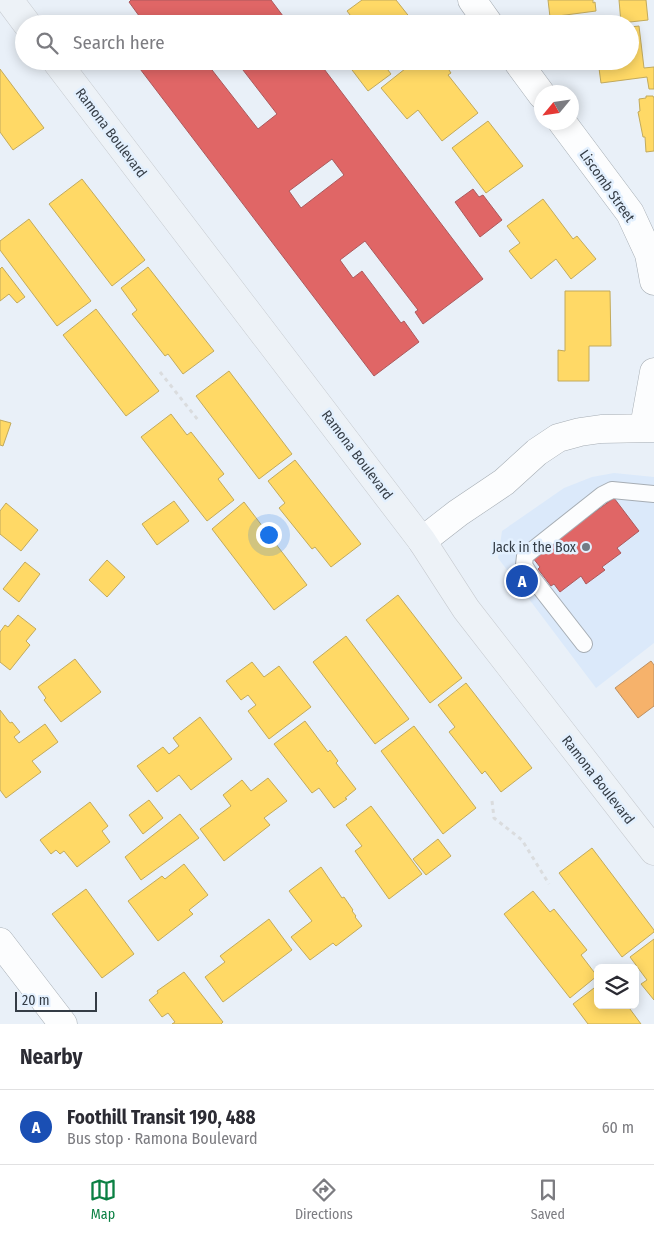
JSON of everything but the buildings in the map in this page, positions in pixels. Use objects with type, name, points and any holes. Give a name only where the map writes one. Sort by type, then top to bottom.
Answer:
[{"type":"main road","points":[[9,0],[20,15]]},
{"type":"main road","name":"Ramona Boulevard","points":[[63,70],[422,541],[466,609],[654,851]]},
{"type":"street","points":[[472,0],[483,15]]},
{"type":"street","points":[[524,70],[535,85]]},
{"type":"street","name":"Liscomb Street","points":[[568,130],[630,213],[649,254],[654,281]]},
{"type":"street","points":[[422,541],[458,513],[504,482],[537,452],[558,438],[580,432],[649,428],[654,372]]},
{"type":"street","points":[[0,942],[63,1024]]},
{"type":"lane","points":[[584,644],[531,576],[524,565],[525,556],[612,490],[654,494]]},
{"type":"path","points":[[160,372],[198,420]]},
{"type":"path","points":[[492,801],[494,818],[522,840],[549,884]]},
{"type":"shaded area","points":[[614,473],[654,477],[654,643],[596,688],[498,558],[502,531],[564,488],[592,477]]},
{"type":"place","name":"Jack in the Box","points":[[586,547]]},
{"type":"place","name":"Foothill Transit 190, 488","points":[[522,581]]}]
